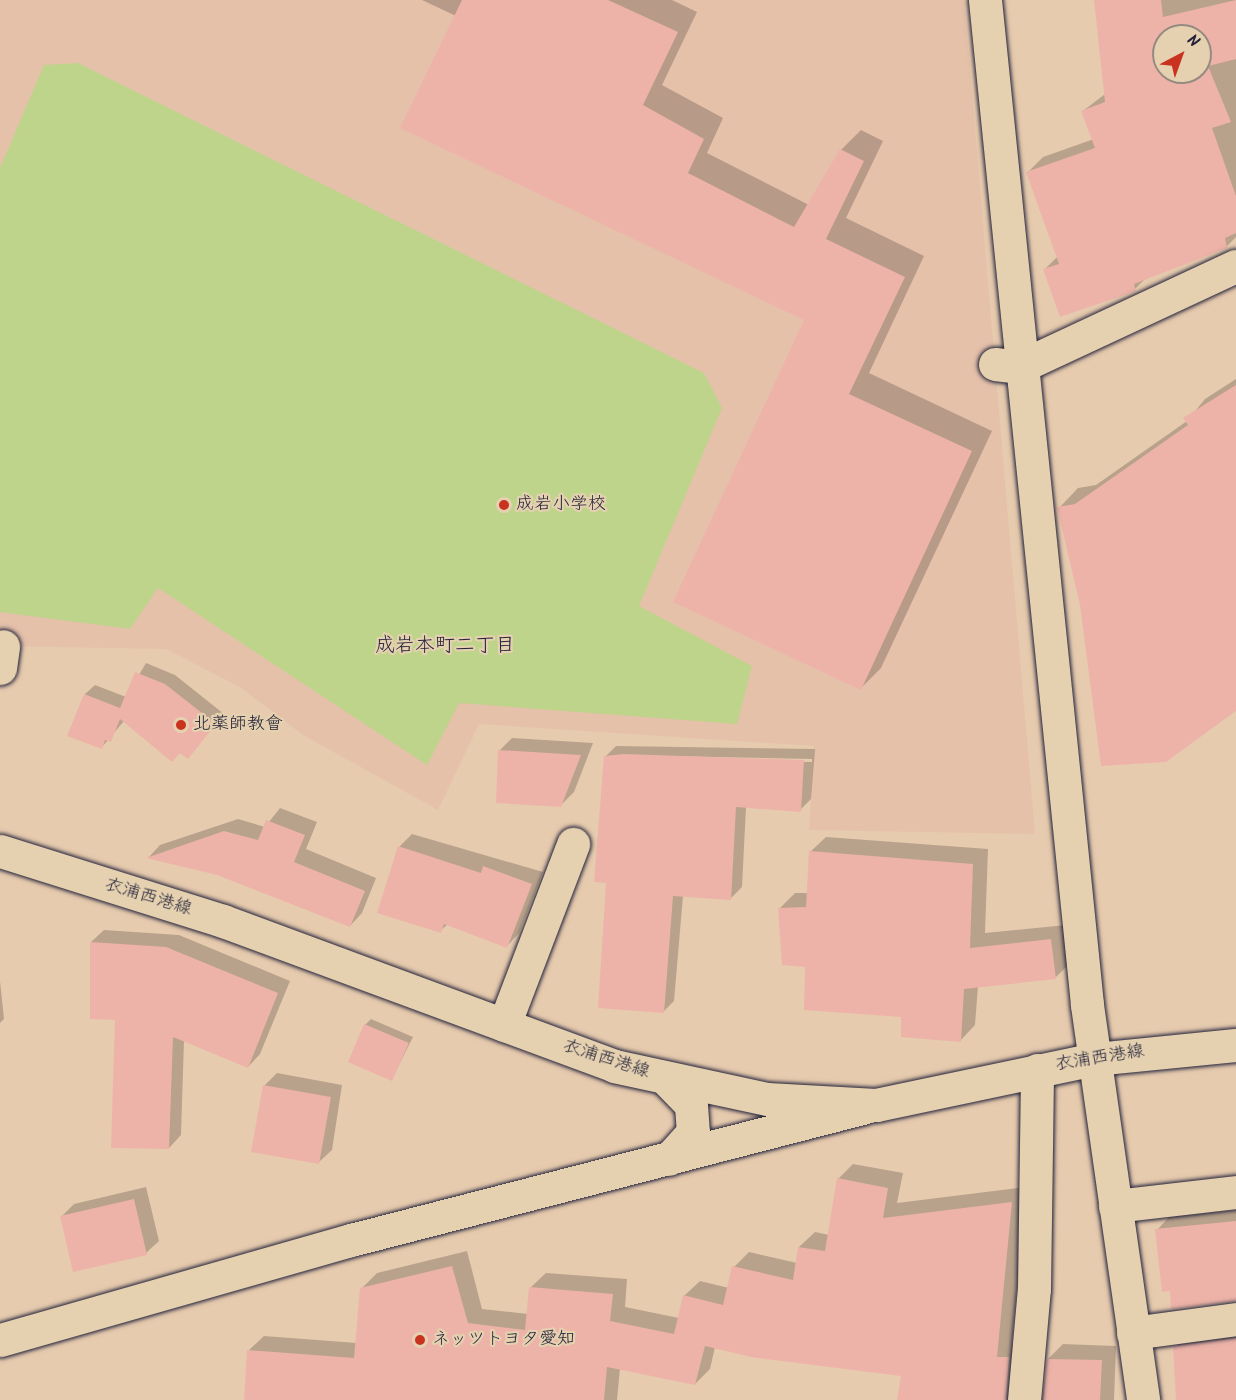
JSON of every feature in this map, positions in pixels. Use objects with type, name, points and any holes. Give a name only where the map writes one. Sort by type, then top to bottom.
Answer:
[{"type":"street","points":[[985,0],[1007,365],[1095,1059],[1143,1400]]},
{"type":"street","points":[[1007,365],[1236,266]]},
{"type":"street","points":[[504,1025],[573,844]]},
{"type":"street","name":"衣浦西港線","points":[[0,851],[224,921],[504,1025],[666,1079],[766,1099],[876,1105],[1095,1059],[1236,1046]]},
{"type":"street","points":[[1024,1400],[1034,1289],[1037,1070]]},
{"type":"street","points":[[666,1079],[691,1106],[693,1132],[669,1159]]},
{"type":"street","points":[[0,1340],[351,1240],[876,1105]]},
{"type":"street","points":[[1115,1206],[1236,1191]]},
{"type":"street","points":[[1133,1333],[1236,1319]]},
{"type":"shaded area","name":"成岩小学校","points":[[0,0],[964,0],[1035,834],[809,830],[814,746],[479,724],[438,810],[303,735],[240,687],[166,649],[0,646]]},
{"type":"green space","points":[[78,63],[704,373],[722,408],[639,606],[752,666],[737,724],[459,703],[427,765],[158,588],[130,629],[0,612],[0,168],[44,65]]},
{"type":"building","points":[[462,0],[608,0],[678,32],[643,105],[704,139],[688,173],[794,227],[840,149],[864,161],[826,239],[905,277],[849,394],[972,451],[861,690],[673,602],[804,320],[400,128]]},
{"type":"building","points":[[1094,0],[1161,0],[1163,17],[1236,0],[1236,59],[1212,65],[1212,24],[1152,24],[1152,84],[1212,84],[1212,76],[1231,122],[1212,128],[1236,196],[1236,233],[1225,238],[1227,248],[1134,284],[1136,291],[1060,317],[1043,269],[1059,264],[1026,172],[1095,148],[1081,111],[1105,102]]},
{"type":"building","points":[[1236,385],[1236,711],[1166,762],[1101,766],[1080,605],[1057,507],[1075,504],[1188,425],[1183,418]]},
{"type":"building","points":[[135,672],[165,684],[216,724],[188,759],[180,753],[172,762],[120,719],[111,742],[105,740],[102,749],[67,736],[84,694],[120,708]]},
{"type":"building","points":[[498,750],[581,755],[561,807],[496,803]]},
{"type":"building","points":[[624,754],[804,760],[801,812],[736,807],[731,900],[673,896],[664,1013],[598,1008],[606,883],[594,882],[604,756]]},
{"type":"building","points":[[266,820],[305,835],[294,862],[365,891],[350,927],[217,875],[146,858],[224,831],[258,840]]},
{"type":"building","points":[[398,846],[481,873],[483,866],[532,884],[507,948],[444,924],[441,933],[377,913]]},
{"type":"building","points":[[809,851],[973,864],[970,948],[1051,939],[1056,979],[964,989],[961,1042],[901,1037],[901,1017],[804,1010],[805,967],[782,965],[778,908],[806,907]]},
{"type":"building","points":[[90,942],[166,947],[278,993],[248,1068],[173,1037],[169,1149],[111,1148],[115,1020],[90,1019]]},
{"type":"building","points":[[364,1024],[409,1043],[392,1081],[348,1062]]},
{"type":"building","points":[[263,1085],[331,1097],[319,1164],[251,1152]]},
{"type":"building","points":[[837,1178],[888,1188],[883,1218],[1012,1202],[997,1357],[1009,1357],[1006,1400],[897,1400],[901,1376],[751,1357],[705,1346],[695,1385],[607,1367],[604,1400],[244,1400],[247,1350],[354,1358],[360,1288],[452,1266],[468,1323],[525,1330],[529,1287],[613,1294],[610,1321],[674,1334],[683,1295],[723,1305],[732,1266],[793,1280],[798,1247],[825,1251]]},
{"type":"building","points":[[134,1199],[147,1255],[73,1272],[60,1216]]},
{"type":"building","points":[[1236,1221],[1236,1301],[1171,1309],[1170,1291],[1162,1292],[1155,1229]]},
{"type":"building","points":[[1236,1338],[1236,1400],[1176,1400],[1173,1346]]},
{"type":"building","points":[[1047,1359],[1102,1360],[1100,1400],[1043,1400]]},
{"type":"place","name":"成岩小学校","points":[[504,505]]},
{"type":"place","name":"北薬師教會","points":[[181,725]]},
{"type":"place","name":"ネッツトヨタ愛知","points":[[420,1340]]},
{"type":"district","name":"成岩本町二丁目","points":[[445,646]]}]
